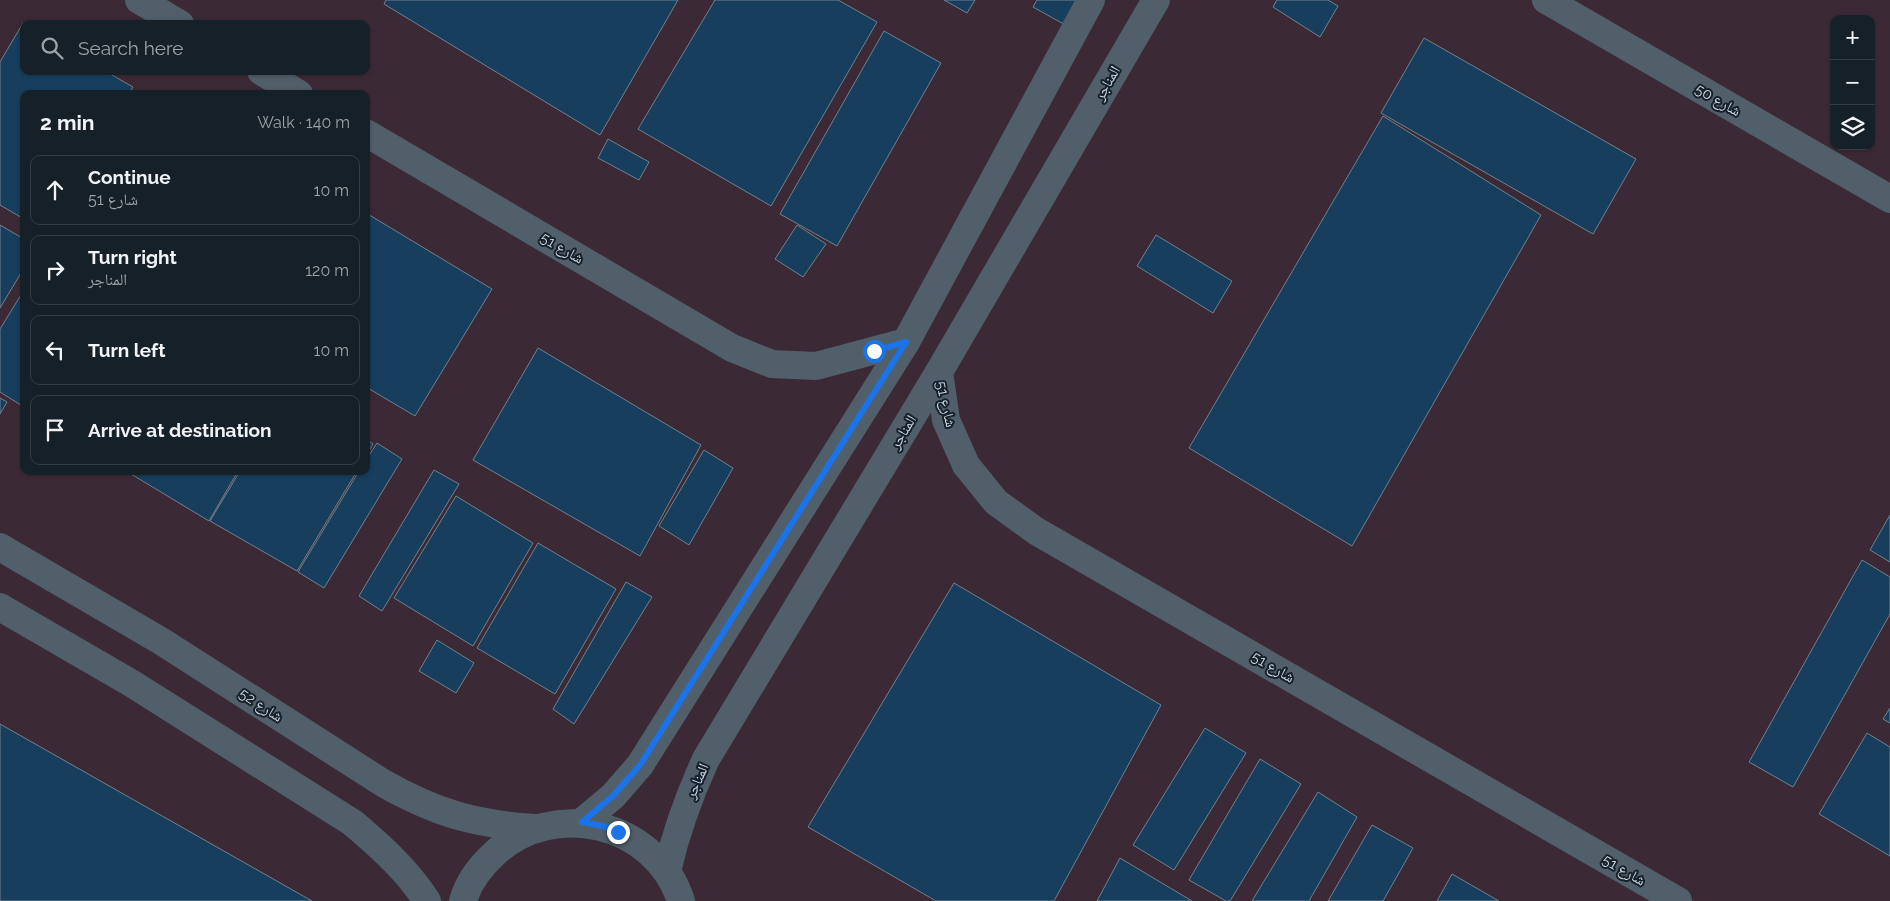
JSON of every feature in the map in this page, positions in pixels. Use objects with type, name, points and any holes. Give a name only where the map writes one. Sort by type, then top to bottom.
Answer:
[{"type":"street","points":[[139,0],[173,20]]},
{"type":"street","points":[[582,822],[613,796],[640,765],[906,342],[1091,0]]},
{"type":"street","name":"المناجر","points":[[667,871],[676,833],[706,759],[939,372],[1156,0]]},
{"type":"street","name":"شارع 50","points":[[1546,0],[1890,199]]},
{"type":"street","points":[[268,75],[292,90]]},
{"type":"street","name":"شارع 51","points":[[370,135],[732,348],[772,364],[816,366],[906,342]]},
{"type":"street","name":"شارع 51","points":[[939,372],[946,420],[966,464],[996,502],[1036,531],[1678,901]]},
{"type":"street","name":"شارع 52","points":[[0,546],[161,641],[383,783],[418,803],[466,819],[495,825],[535,828]]},
{"type":"street","points":[[0,607],[131,683],[353,823],[386,851],[415,883],[427,901]]},
{"type":"street","points":[[464,901],[482,866],[506,843],[535,828],[558,823],[582,822],[607,827],[630,837],[650,852],[667,871],[681,901]]},
{"type":"shaded area","points":[[0,0],[1890,0],[1890,901],[0,901]]},
{"type":"building","points":[[386,0],[678,0],[600,135],[384,4]]},
{"type":"building","points":[[715,0],[838,0],[877,22],[771,206],[638,129]]},
{"type":"building","points":[[944,0],[975,0],[967,13]]},
{"type":"building","points":[[1037,0],[1083,0],[1069,27],[1033,7]]},
{"type":"building","points":[[1277,0],[1328,0],[1338,6],[1320,37],[1273,7]]},
{"type":"building","points":[[20,28],[20,75],[112,75],[133,87],[131,90],[20,90],[20,217],[0,205],[0,62]]},
{"type":"building","points":[[884,31],[941,63],[837,246],[780,214]]},
{"type":"building","points":[[1424,38],[1636,159],[1593,234],[1381,113]]},
{"type":"building","points":[[1383,116],[1541,215],[1352,546],[1189,448]]},
{"type":"building","points":[[608,139],[649,162],[639,180],[598,158]]},
{"type":"building","points":[[370,215],[492,289],[415,416],[370,389]]},
{"type":"building","points":[[0,225],[20,237],[20,275],[0,308]]},
{"type":"building","points":[[797,225],[826,244],[803,277],[775,259]]},
{"type":"building","points":[[1156,235],[1232,281],[1213,313],[1137,266]]},
{"type":"building","points":[[20,296],[20,404],[0,392],[0,329]]},
{"type":"building","points":[[538,348],[701,445],[640,556],[473,460]]},
{"type":"building","points":[[0,398],[7,402],[0,414]]},
{"type":"building","points":[[377,443],[402,459],[324,588],[298,572],[357,475],[370,475],[370,454]]},
{"type":"building","points":[[704,450],[733,468],[689,545],[659,526]]},
{"type":"building","points":[[434,470],[459,484],[382,611],[359,596]]},
{"type":"building","points":[[133,475],[236,475],[209,521]]},
{"type":"building","points":[[238,475],[355,475],[297,571],[210,521]]},
{"type":"building","points":[[456,496],[533,543],[473,646],[394,598]]},
{"type":"building","points":[[1890,515],[1890,562],[1870,550]]},
{"type":"building","points":[[538,543],[616,589],[555,694],[477,648]]},
{"type":"building","points":[[1862,560],[1890,577],[1890,614],[1793,787],[1749,762]]},
{"type":"building","points":[[626,582],[652,597],[574,724],[553,709]]},
{"type":"building","points":[[954,583],[1161,705],[1054,901],[936,901],[808,827]]},
{"type":"building","points":[[437,640],[474,663],[456,693],[419,671]]},
{"type":"building","points":[[1890,708],[1890,723],[1883,719]]},
{"type":"building","points":[[0,724],[312,901],[0,901]]},
{"type":"building","points":[[1205,728],[1246,753],[1174,870],[1133,845]]},
{"type":"building","points":[[1867,733],[1890,747],[1890,856],[1819,814]]},
{"type":"building","points":[[1260,759],[1301,784],[1230,901],[1226,901],[1189,880]]},
{"type":"building","points":[[1318,792],[1357,817],[1309,901],[1252,901]]},
{"type":"building","points":[[1372,825],[1413,848],[1383,901],[1328,901]]},
{"type":"building","points":[[1120,858],[1192,901],[1097,901]]},
{"type":"building","points":[[1452,874],[1499,901],[1437,901]]},
{"type":"route","points":[[618,832],[607,827],[582,822],[613,796],[640,765],[906,342],[874,351]]}]
